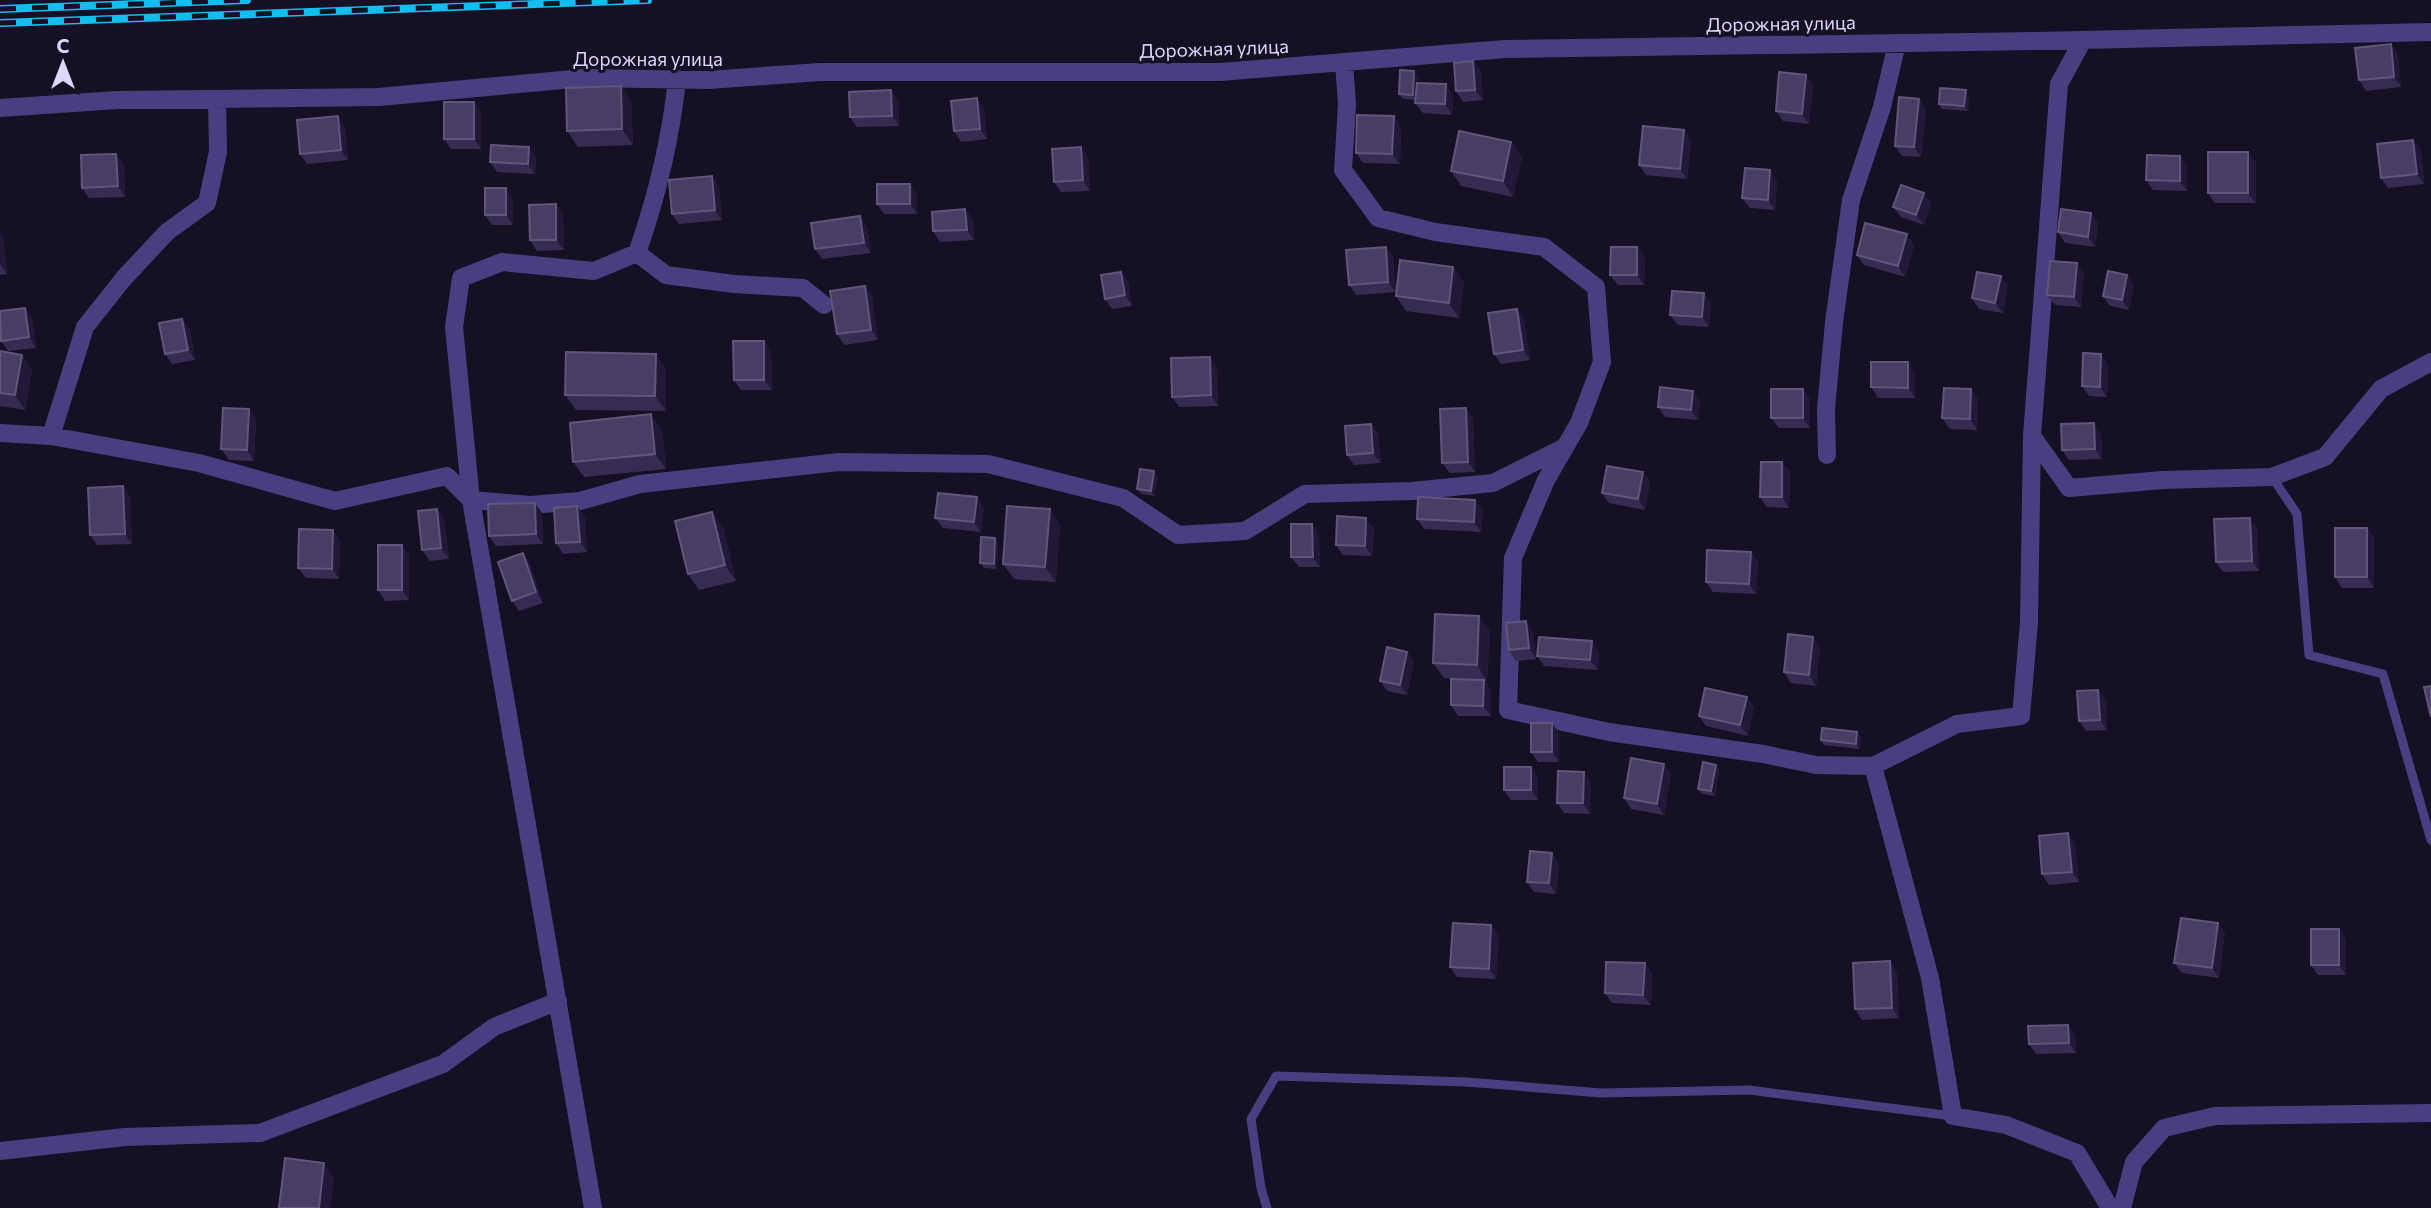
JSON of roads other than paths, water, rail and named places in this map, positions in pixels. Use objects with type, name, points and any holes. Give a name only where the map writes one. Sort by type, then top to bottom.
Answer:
[{"type":"street","name":"Дорожная улица","points":[[0,108],[117,100],[379,97],[584,78],[708,80],[820,72],[1220,72],[1505,49],[2431,32]]},
{"type":"street","points":[[1343,62],[1347,104],[1343,170],[1378,218],[1435,232],[1544,247],[1596,287],[1602,362],[1579,423],[1546,480],[1513,558],[1508,710],[1609,732],[1763,754],[1816,765],[1872,765],[1957,724],[2021,716],[2028,622],[2032,436],[2059,84],[2083,40]]},
{"type":"street","points":[[1826,455],[1826,409],[1831,347],[1851,200],[1882,107],[1897,43]]},
{"type":"street","points":[[593,1208],[471,500],[454,327],[461,278],[502,262],[594,271],[637,253],[649,218],[672,128],[677,79]]},
{"type":"street","points":[[51,436],[85,327],[124,278],[167,232],[207,202],[218,152],[217,99]]},
{"type":"street","points":[[637,253],[666,275],[734,284],[803,288],[824,304]]},
{"type":"street","points":[[2032,436],[2069,488],[2163,480],[2273,477],[2325,457],[2381,389],[2431,362]]},
{"type":"street","points":[[0,433],[51,436],[198,463],[335,501],[447,476],[471,500],[530,505],[580,501],[640,484],[839,462],[988,464],[1123,498],[1178,535],[1245,531],[1305,494],[1412,491],[1493,483],[1565,447]]},
{"type":"street","points":[[1872,765],[1930,978],[1953,1116],[2006,1125],[2077,1153],[2110,1208]]},
{"type":"street","points":[[0,1151],[125,1137],[260,1133],[443,1064],[494,1027],[558,1002]]},
{"type":"street","points":[[2122,1208],[2134,1162],[2164,1128],[2215,1116],[2431,1113]]},
{"type":"lane","points":[[2273,477],[2297,514],[2309,655],[2383,674],[2431,839]]},
{"type":"lane","points":[[1267,1208],[1261,1188],[1251,1119],[1276,1076],[1466,1082],[1601,1093],[1749,1090],[1953,1116]]},
{"type":"railway","points":[[0,9],[247,0]]},
{"type":"railway","points":[[0,23],[648,0]]}]
